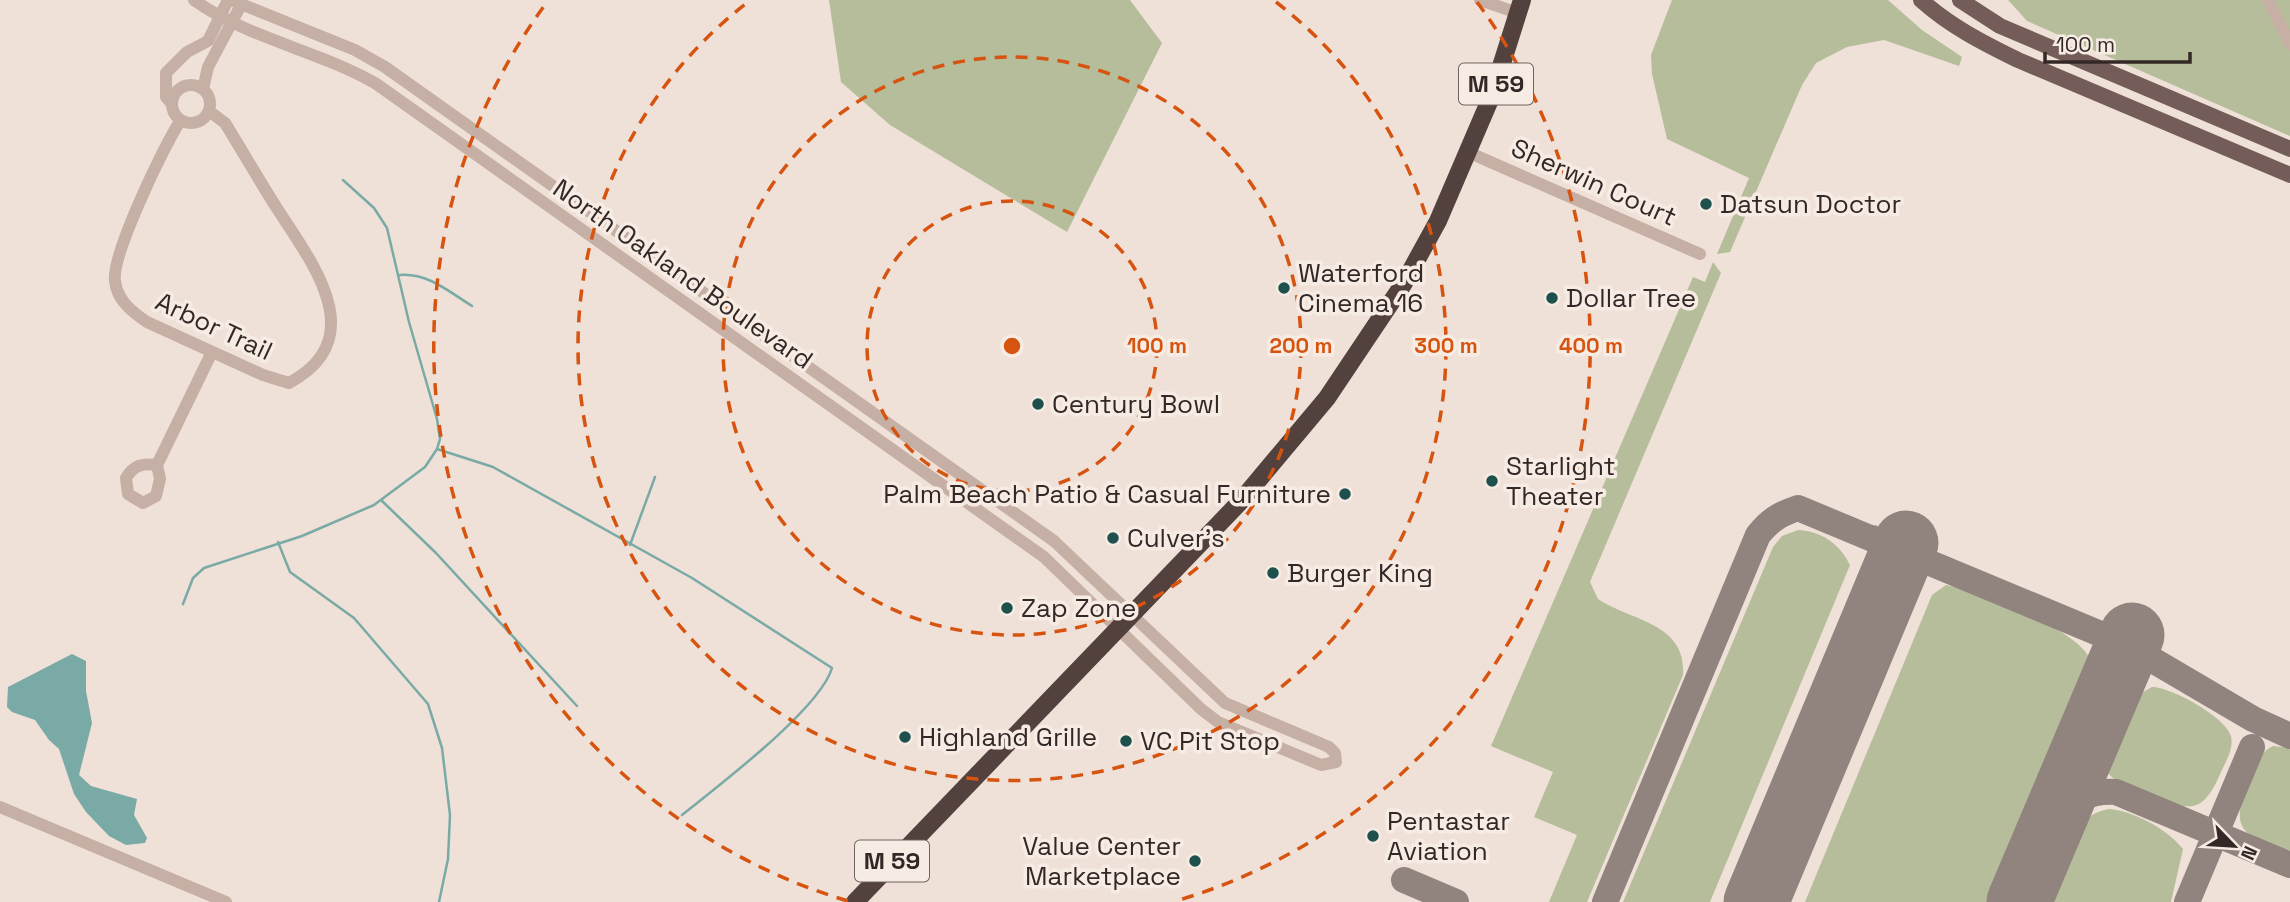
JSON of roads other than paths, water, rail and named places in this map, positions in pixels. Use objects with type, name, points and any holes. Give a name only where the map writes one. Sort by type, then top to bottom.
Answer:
[{"type":"highway","name":"M 59","points":[[855,902],[1239,503],[1327,398],[1404,283],[1438,221],[1470,153],[1520,7]]},
{"type":"main road","points":[[1921,0],[1940,17],[1978,41],[2018,60],[2290,175]]},
{"type":"main road","points":[[1960,0],[2000,26],[2290,149]]},
{"type":"street","name":"North Oakland Boulevard","points":[[194,0],[227,20],[346,66],[375,83],[1037,552],[1201,709],[1218,722],[1321,765],[1336,762],[1335,753],[1329,747],[1225,703],[1045,534],[385,67],[355,50],[234,2]]},
{"type":"street","points":[[1480,0],[1520,7]]},
{"type":"street","points":[[2267,0],[2290,44]]},
{"type":"street","points":[[227,20],[208,41],[187,52],[166,73],[166,97],[181,120],[191,123],[202,120],[209,111],[210,103],[203,89],[208,67],[227,20],[234,2]]},
{"type":"street","points":[[172,104],[179,89],[187,86],[203,89]]},
{"type":"street","name":"Arbor Trail","points":[[181,120],[163,151],[121,249],[114,279],[118,295],[131,311],[174,336],[289,383],[308,372],[320,360],[328,342],[331,319],[328,297],[305,249],[225,123],[209,111]]},
{"type":"street","name":"Sherwin Court","points":[[1470,153],[1700,254]]},
{"type":"street","points":[[156,465],[212,352]]},
{"type":"street","points":[[0,807],[226,902]]},
{"type":"water","points":[[72,654],[86,661],[86,691],[92,723],[79,775],[91,786],[137,799],[134,815],[147,838],[145,843],[126,845],[109,836],[86,812],[74,794],[59,749],[35,720],[12,712],[7,707],[8,687]]},
{"type":"waterway","points":[[183,604],[193,578],[204,568],[302,536],[374,505],[425,467],[437,449],[440,439],[437,419],[409,322],[387,228],[374,208],[343,180]]},
{"type":"waterway","points":[[400,275],[429,280],[472,306]]},
{"type":"waterway","points":[[437,449],[493,467],[692,578],[832,668],[824,685],[789,725],[682,815]]},
{"type":"waterway","points":[[630,545],[655,477]]},
{"type":"waterway","points":[[381,500],[436,553],[577,706]]},
{"type":"waterway","points":[[278,542],[290,572],[354,618],[428,704],[442,748],[450,815],[448,859],[439,902]]},
{"type":"place","name":"Datsun Doctor","points":[[1706,204]]},
{"type":"place","name":"Waterford Cinema 16","points":[[1284,288]]},
{"type":"place","name":"Dollar Tree","points":[[1552,298]]},
{"type":"place","name":"Century Bowl","points":[[1038,404]]},
{"type":"place","name":"Starlight Theater","points":[[1492,481]]},
{"type":"place","name":"Palm Beach Patio & Casual Furniture","points":[[1345,494]]},
{"type":"place","name":"Culver's","points":[[1113,538]]},
{"type":"place","name":"Burger King","points":[[1273,573]]},
{"type":"place","name":"Zap Zone","points":[[1007,608]]},
{"type":"place","name":"Highland Grille","points":[[905,737]]},
{"type":"place","name":"VC Pit Stop","points":[[1126,741]]},
{"type":"place","name":"Pentastar Aviation","points":[[1373,836]]},
{"type":"place","name":"Value Center Marketplace","points":[[1195,861]]}]
